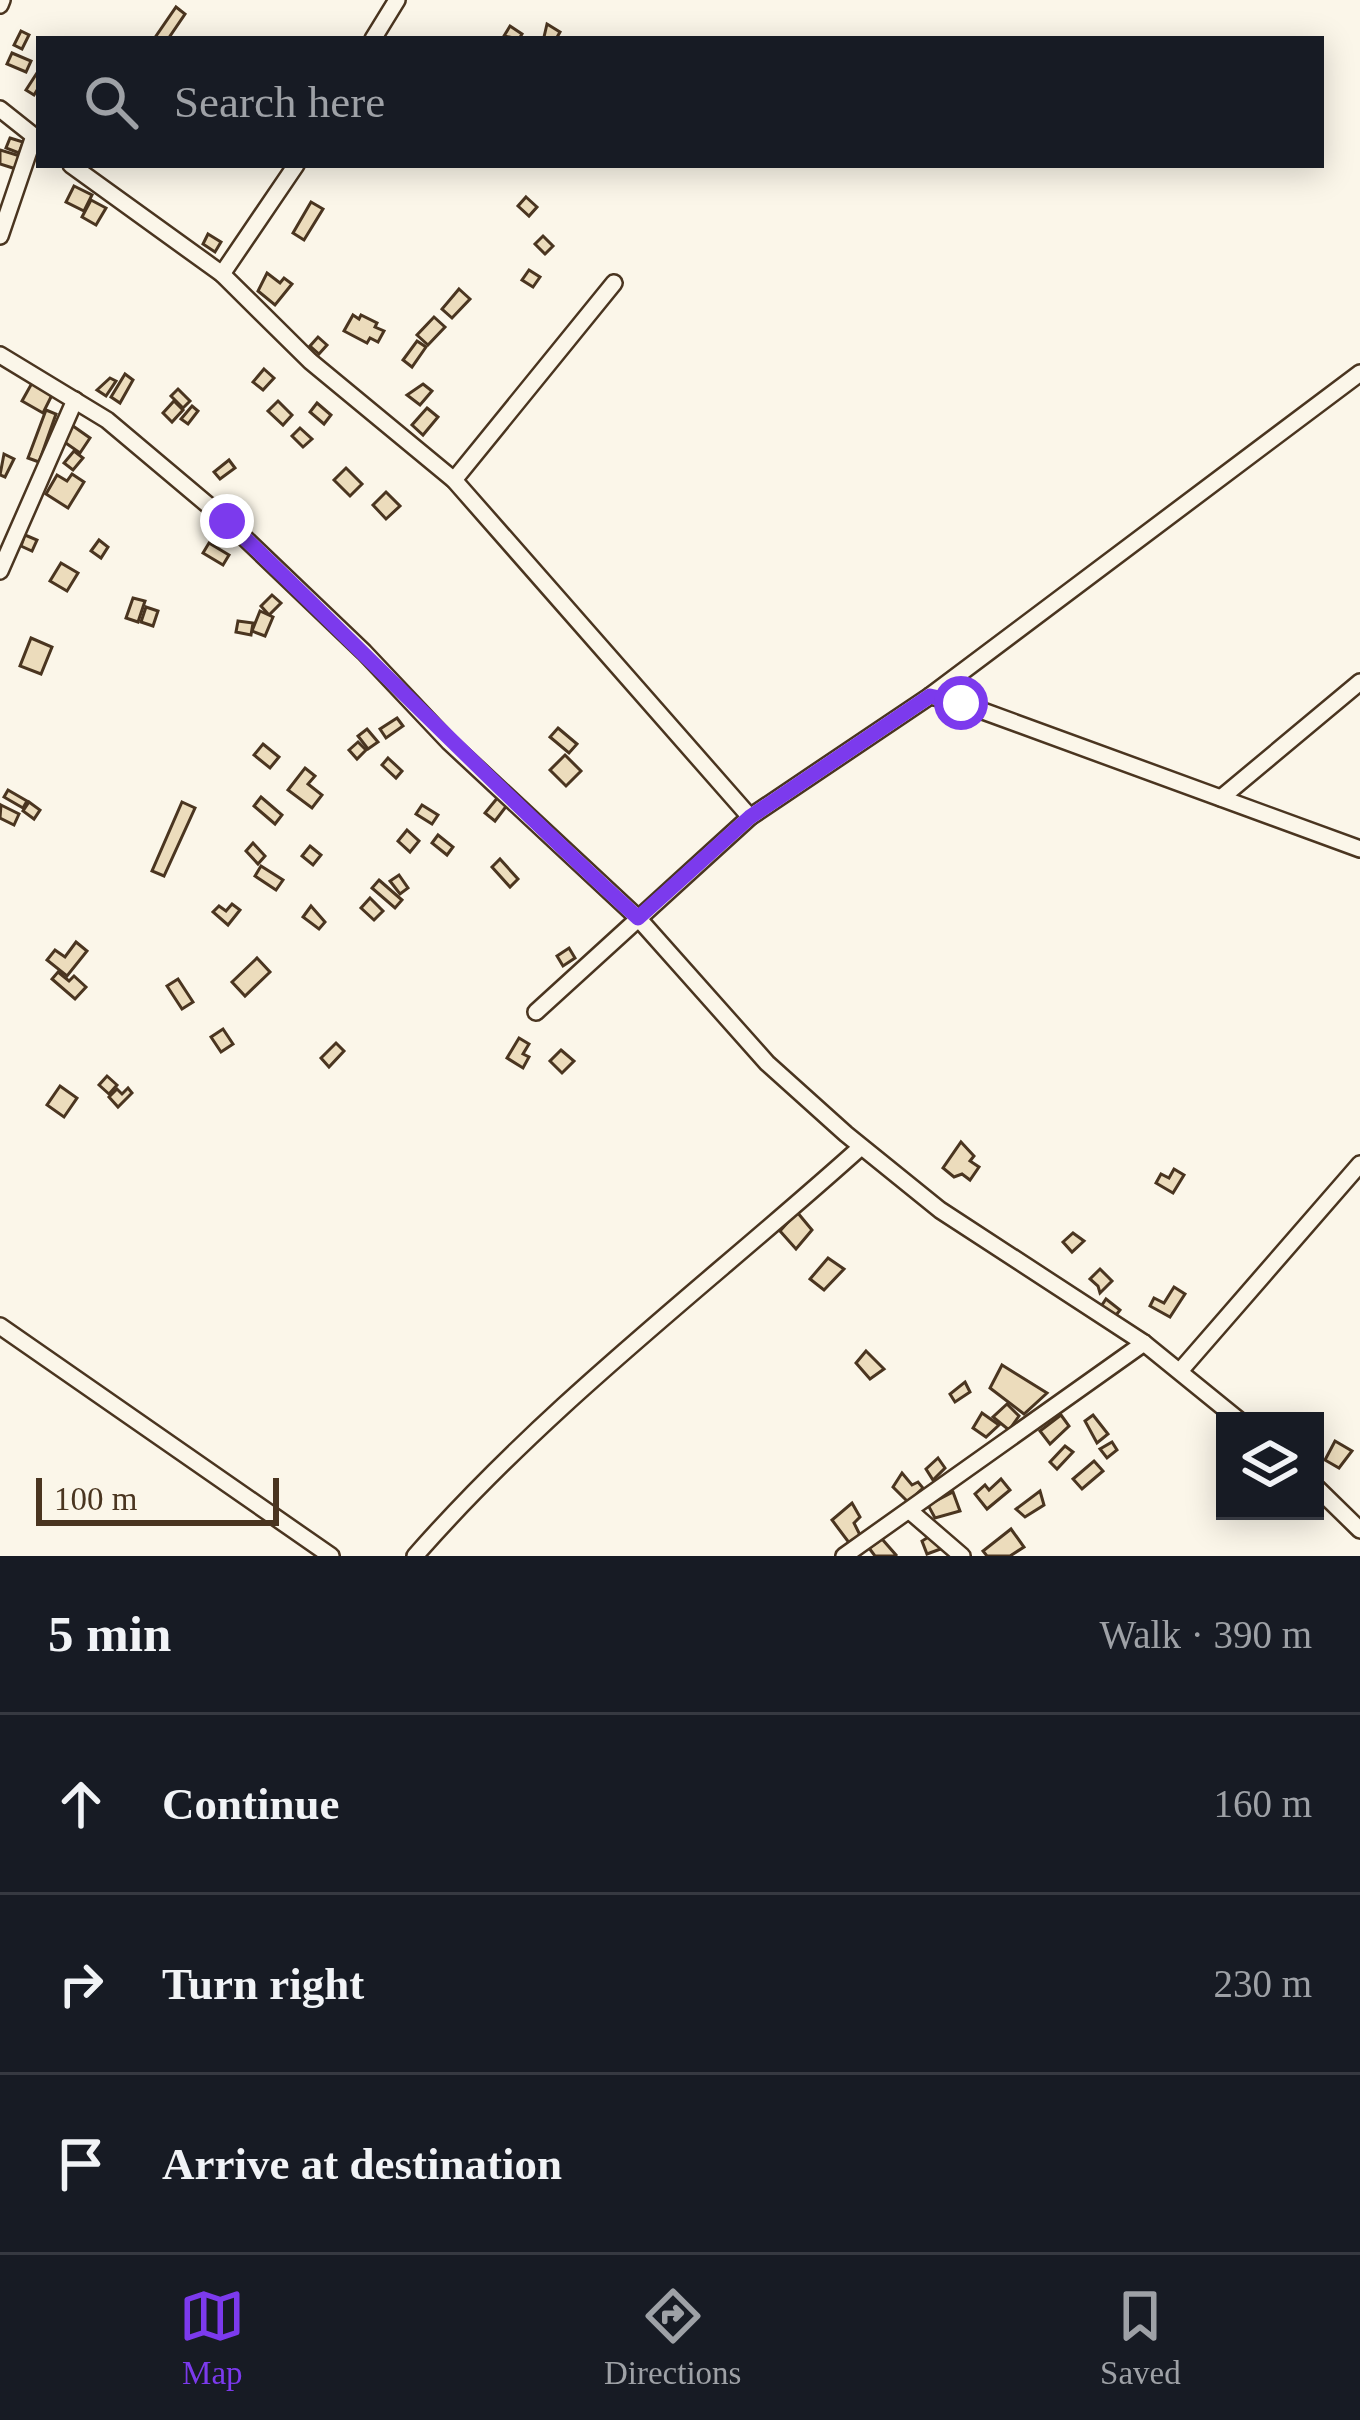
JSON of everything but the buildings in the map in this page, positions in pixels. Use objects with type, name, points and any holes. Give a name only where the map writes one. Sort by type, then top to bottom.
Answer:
[{"type":"street","points":[[375,36],[397,0]]},
{"type":"street","points":[[0,110],[36,138],[0,236]]},
{"type":"street","points":[[74,168],[222,274],[345,392],[454,480],[750,817]]},
{"type":"street","points":[[222,274],[294,168]]},
{"type":"street","points":[[454,480],[614,284]]},
{"type":"street","points":[[0,356],[107,420],[227,521],[364,652],[449,742],[638,918],[767,1063],[861,1147],[940,1210],[1144,1343],[1229,1412]]},
{"type":"street","points":[[536,1012],[750,817],[930,696],[1360,373]]},
{"type":"street","points":[[0,571],[75,400]]},
{"type":"street","points":[[1221,798],[1360,682]]},
{"type":"street","points":[[930,696],[961,703],[1360,849]]},
{"type":"street","points":[[415,1556],[468,1495],[549,1417],[861,1147]]},
{"type":"street","points":[[1180,1371],[1360,1164]]},
{"type":"street","points":[[0,1326],[332,1556]]},
{"type":"street","points":[[844,1556],[1144,1343]]},
{"type":"street","points":[[1324,1495],[1360,1530]]},
{"type":"street","points":[[911,1512],[962,1556]]},
{"type":"route","points":[[227,521],[364,652],[449,742],[638,918],[750,817],[930,696],[961,703]]}]
